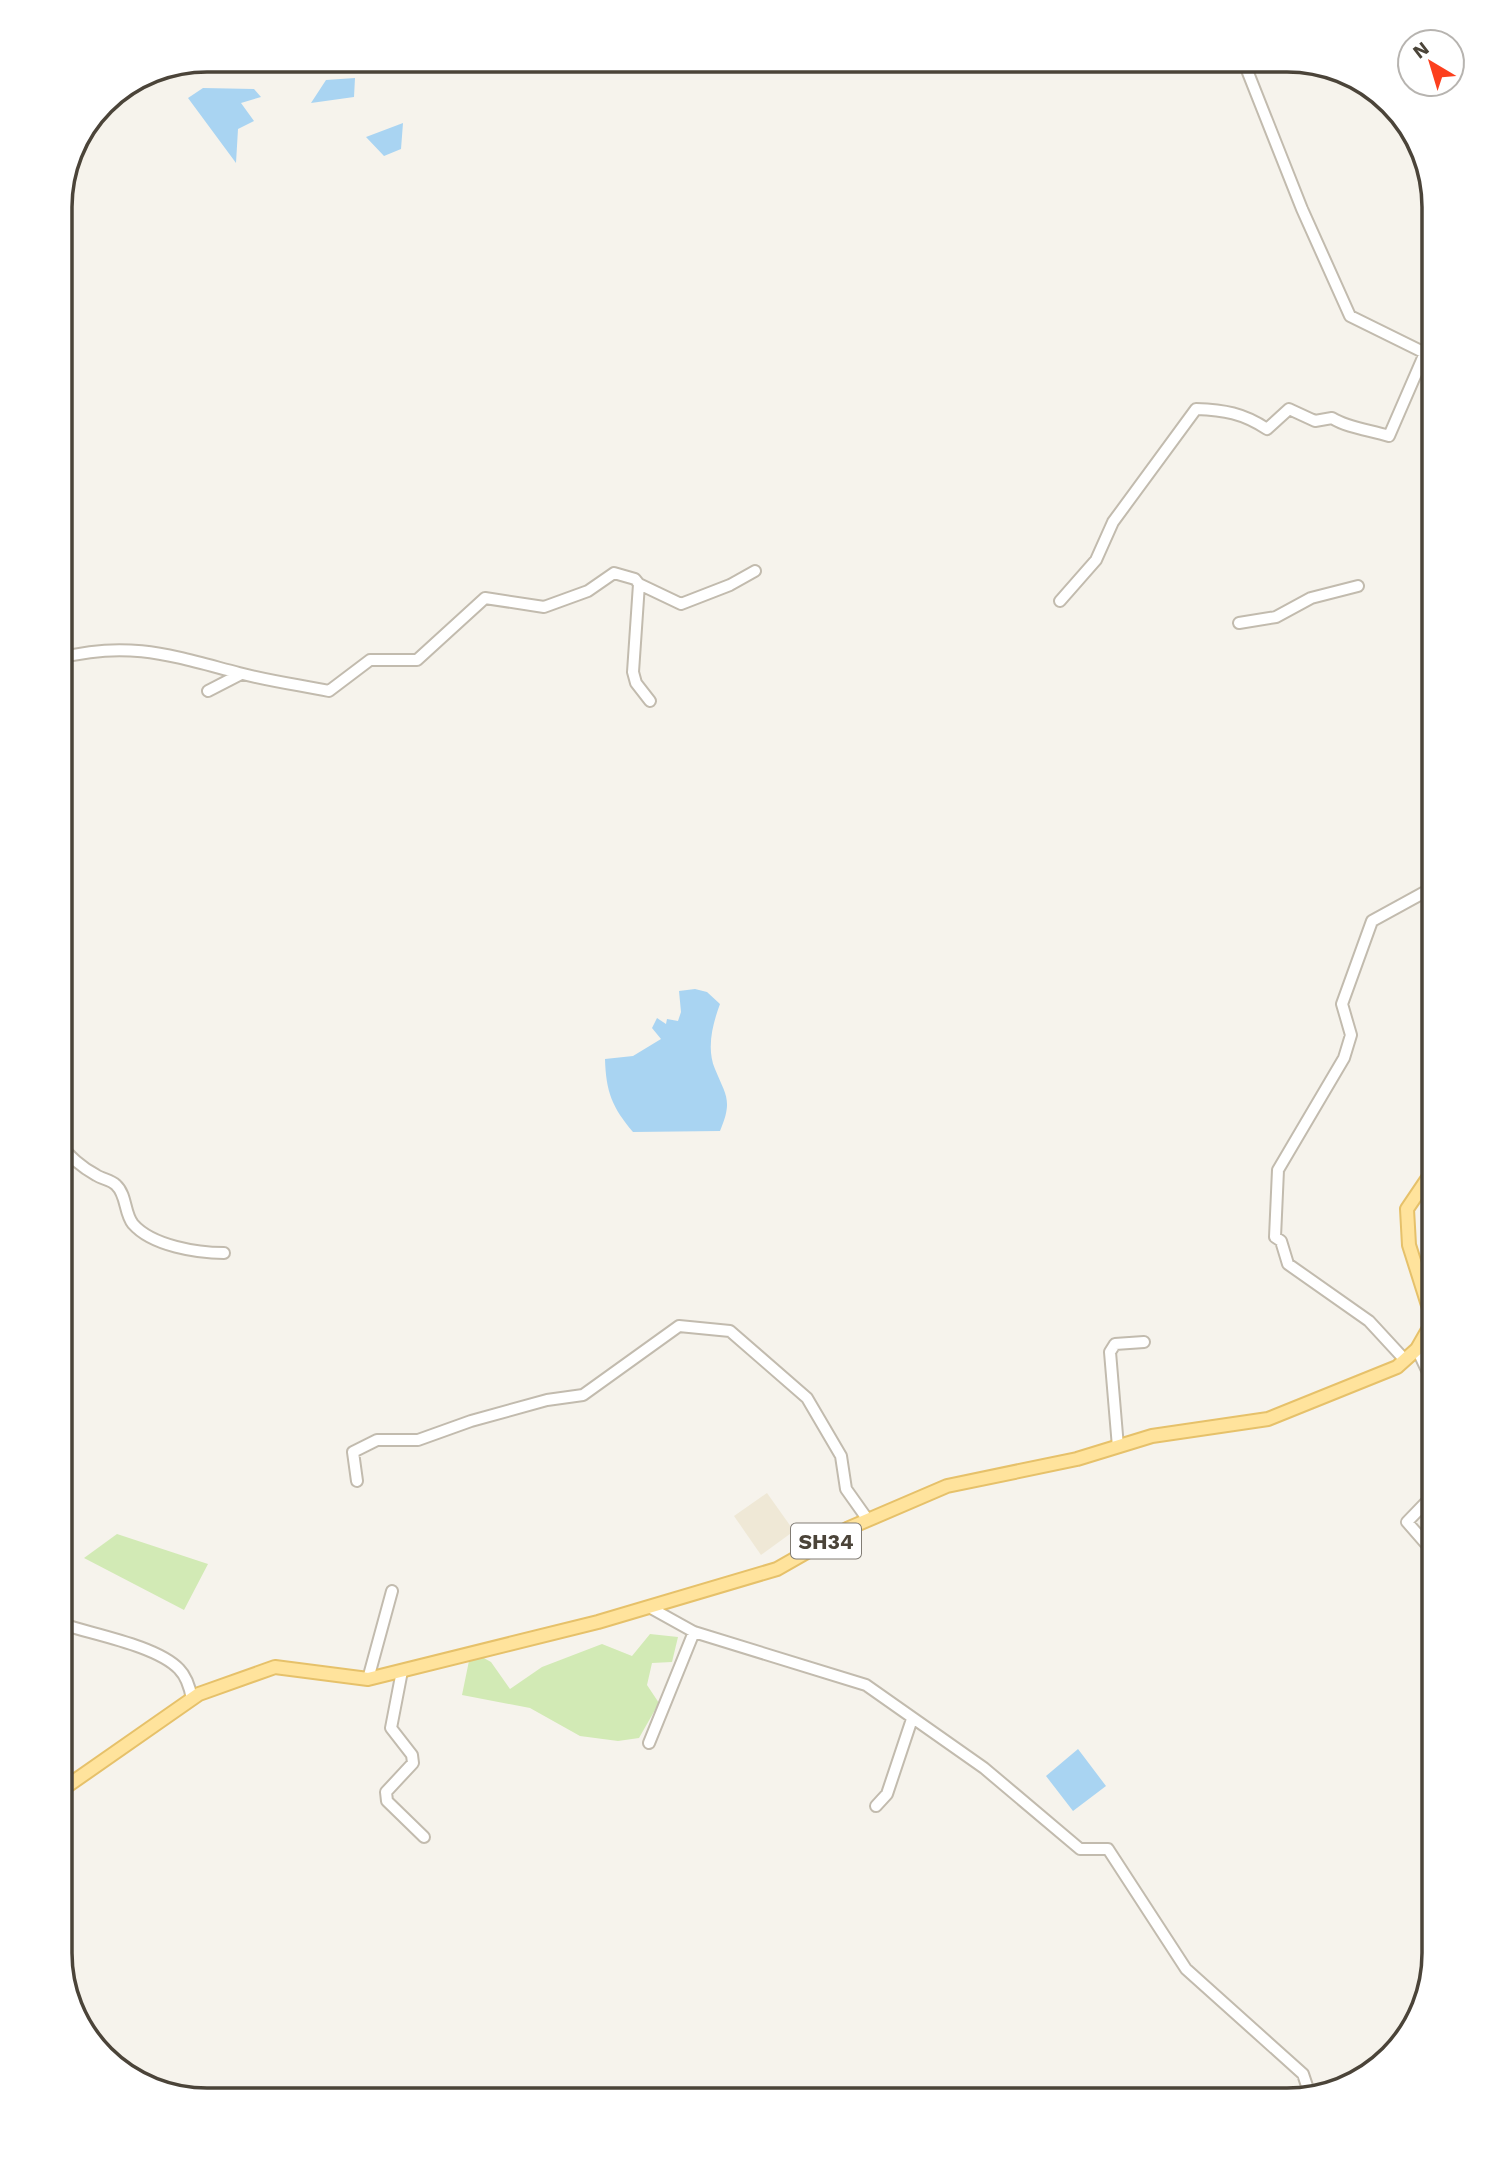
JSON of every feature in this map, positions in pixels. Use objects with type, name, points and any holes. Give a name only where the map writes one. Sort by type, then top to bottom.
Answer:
[{"type":"main road","name":"SH34","points":[[1422,1187],[1407,1209],[1409,1245],[1422,1286]]},
{"type":"main road","name":"SH34","points":[[72,1783],[192,1699],[275,1667],[368,1679],[649,1607],[777,1569],[868,1520],[947,1486],[1077,1459],[1152,1436],[1268,1419],[1397,1367],[1417,1349],[1422,1340]]},
{"type":"street","points":[[1248,72],[1302,209],[1350,316],[1422,352]]},
{"type":"street","points":[[1060,601],[1096,560],[1113,522],[1196,409],[1229,410],[1268,429],[1289,410],[1315,421],[1332,418],[1345,426],[1355,425],[1390,436],[1422,360]]},
{"type":"street","points":[[72,655],[88,650],[174,654],[241,674],[329,691],[370,660],[417,660],[485,598],[544,607],[588,591],[614,573],[635,579],[639,584],[681,604],[755,571]]},
{"type":"street","points":[[639,584],[634,672],[636,683],[650,701]]},
{"type":"street","points":[[1239,623],[1276,617],[1311,598],[1358,586]]},
{"type":"street","points":[[208,691],[241,674]]},
{"type":"street","points":[[1405,1360],[1369,1321],[1288,1264],[1281,1241],[1275,1237],[1278,1170],[1344,1058],[1351,1035],[1342,1004],[1372,921],[1422,895]]},
{"type":"street","points":[[72,1157],[96,1175],[116,1184],[124,1197],[132,1223],[144,1232],[193,1253],[224,1253]]},
{"type":"street","points":[[358,1481],[353,1452],[377,1440],[418,1440],[471,1421],[547,1400],[583,1395],[678,1326],[730,1331],[807,1398],[841,1456],[846,1489],[868,1520]]},
{"type":"street","points":[[1118,1447],[1110,1352],[1115,1344],[1144,1342]]},
{"type":"street","points":[[1417,1349],[1422,1360]]},
{"type":"street","points":[[1422,1506],[1407,1522],[1422,1539]]},
{"type":"street","points":[[368,1679],[392,1591]]},
{"type":"street","points":[[649,1607],[694,1632],[866,1685],[985,1768],[1080,1849],[1108,1849],[1125,1871],[1186,1969],[1303,2074],[1307,2087]]},
{"type":"street","points":[[72,1627],[155,1654],[179,1668],[188,1683],[192,1699]]},
{"type":"street","points":[[649,1743],[694,1632]]},
{"type":"street","points":[[402,1671],[391,1728],[412,1755],[413,1763],[386,1792],[387,1801],[424,1837]]},
{"type":"street","points":[[876,1806],[887,1794],[912,1719]]},
{"type":"shaded area","points":[[767,1493],[794,1531],[761,1555],[734,1516]]},
{"type":"green space","points":[[117,1534],[208,1564],[184,1610],[84,1558]]},
{"type":"green space","points":[[650,1634],[678,1637],[672,1662],[652,1663],[647,1685],[659,1703],[639,1738],[618,1741],[580,1736],[530,1708],[462,1695],[471,1651],[491,1662],[510,1689],[542,1667],[602,1644],[632,1656]]},
{"type":"water","points":[[355,78],[354,97],[311,103],[326,80]]},
{"type":"water","points":[[203,88],[254,89],[261,97],[241,103],[254,121],[238,129],[236,163],[188,98]]},
{"type":"water","points":[[403,123],[401,149],[384,156],[366,137]]},
{"type":"water","points":[[695,989],[707,992],[720,1004],[713,1027],[711,1053],[727,1105],[720,1131],[633,1132],[620,1115],[612,1098],[605,1059],[633,1056],[661,1039],[652,1028],[657,1018],[666,1024],[667,1019],[678,1021],[681,1012],[679,991]]},
{"type":"water","points":[[1078,1749],[1106,1786],[1073,1811],[1046,1776]]}]
